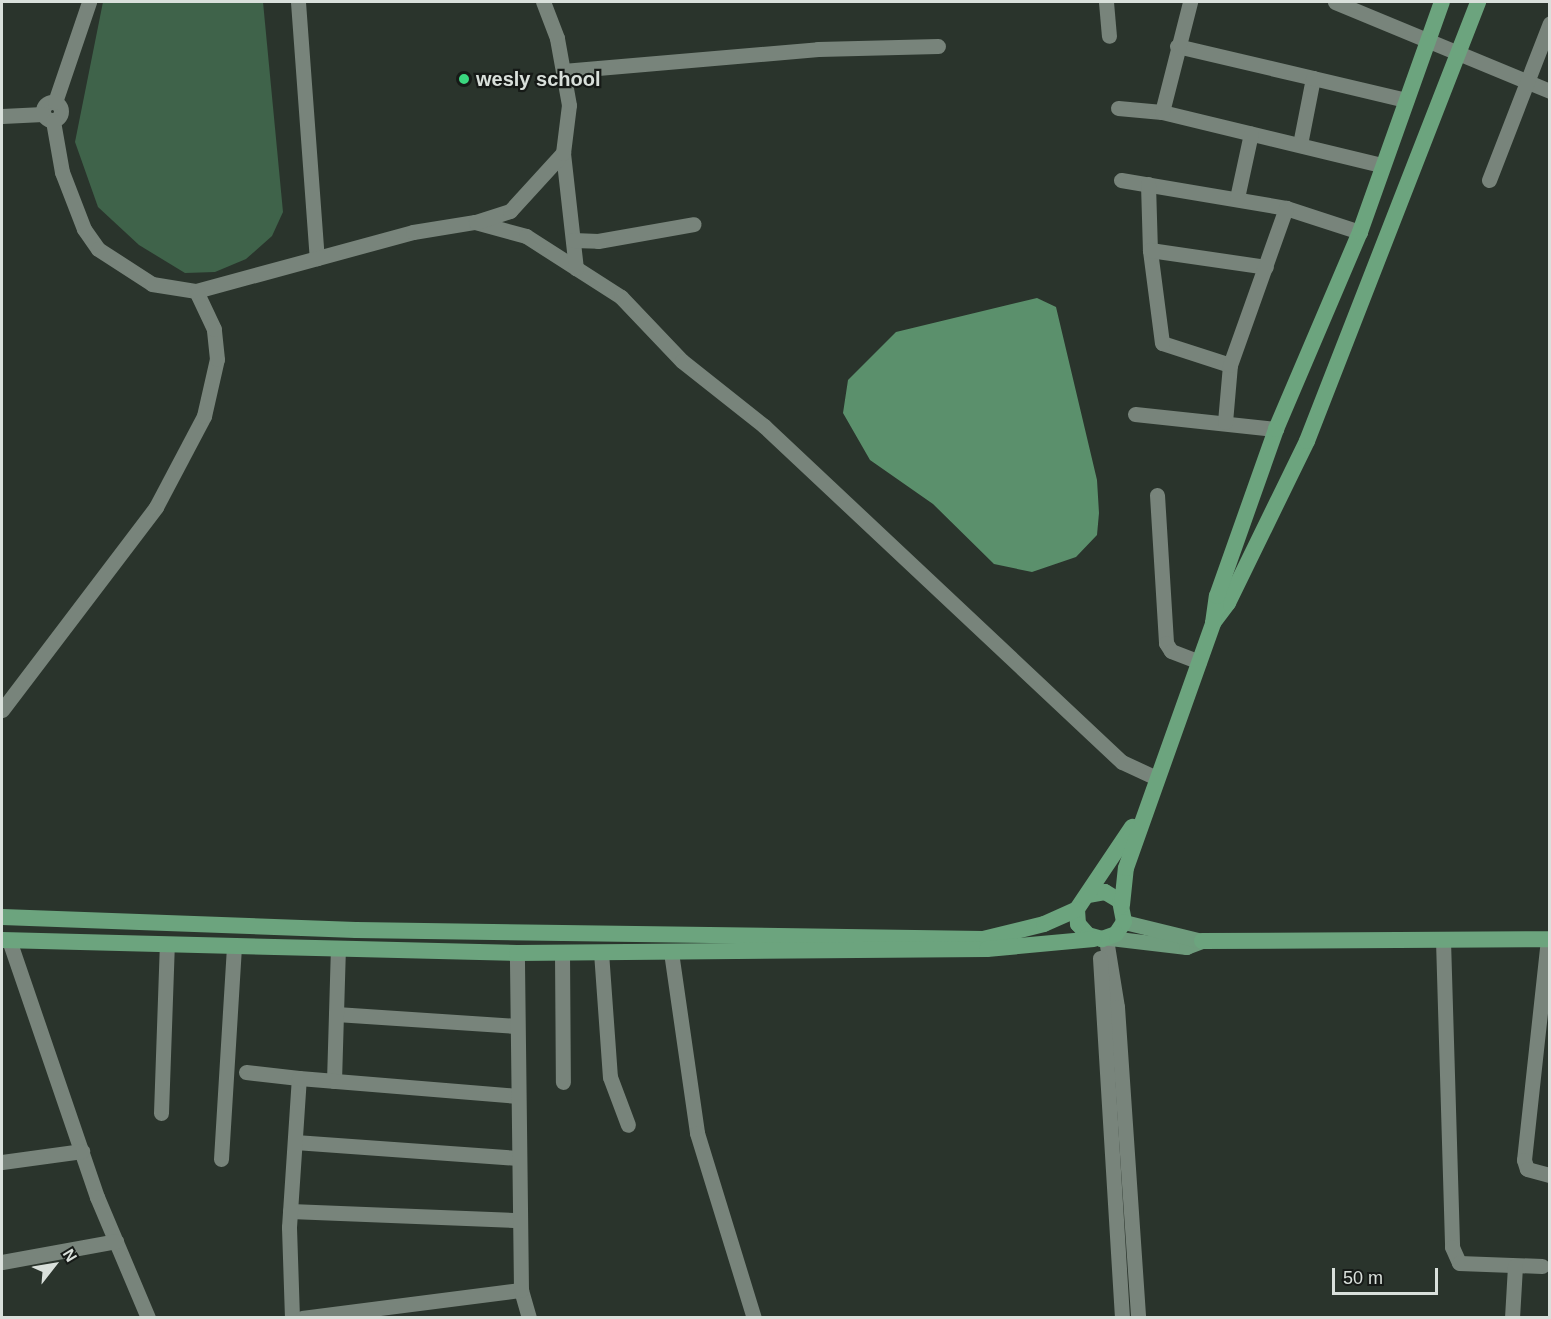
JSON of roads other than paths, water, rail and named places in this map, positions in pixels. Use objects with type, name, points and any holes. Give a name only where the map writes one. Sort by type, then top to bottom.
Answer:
[{"type":"highway","points":[[5,940],[234,945],[338,950],[562,953],[987,949],[1102,939],[1123,913],[1126,868],[1213,623],[1214,605],[1276,429],[1360,232],[1381,165],[1442,2]]},
{"type":"highway","points":[[1213,623],[1228,603],[1307,441],[1478,2]]},
{"type":"highway","points":[[2,917],[368,930],[983,939],[1077,909],[1088,896],[1155,785]]},
{"type":"highway","points":[[1088,896],[1105,892],[1123,913]]},
{"type":"highway","points":[[1077,909],[1078,924],[1102,939]]},
{"type":"highway","points":[[1202,941],[1549,939]]},
{"type":"main road","points":[[1123,913],[1202,941]]},
{"type":"main road","points":[[1102,939],[1186,947],[1202,941]]},
{"type":"street","points":[[2,116],[48,118],[61,113],[55,102],[89,2]]},
{"type":"street","points":[[298,2],[317,258]]},
{"type":"street","points":[[543,2],[563,71],[569,105],[563,153],[576,268]]},
{"type":"street","points":[[1106,2],[1109,36]]},
{"type":"street","points":[[1162,112],[1190,2]]},
{"type":"street","points":[[1335,2],[1360,6],[1427,39],[1550,91]]},
{"type":"street","points":[[1489,180],[1550,23]]},
{"type":"street","points":[[563,71],[818,49],[938,46]]},
{"type":"street","points":[[1177,46],[1406,100]]},
{"type":"street","points":[[1300,144],[1313,78]]},
{"type":"street","points":[[1119,108],[1162,112],[1381,165]]},
{"type":"street","points":[[48,118],[73,208],[98,249],[152,284],[196,291],[317,258],[476,222],[510,212],[563,153]]},
{"type":"street","points":[[1237,198],[1251,133]]},
{"type":"street","points":[[1121,180],[1286,208],[1360,232]]},
{"type":"street","points":[[1148,184],[1150,250],[1162,343],[1230,365]]},
{"type":"street","points":[[1225,422],[1230,365],[1286,208]]},
{"type":"street","points":[[476,222],[526,237],[621,297],[682,361],[764,426],[1122,762],[1155,785]]},
{"type":"street","points":[[573,240],[598,241],[694,224]]},
{"type":"street","points":[[1150,250],[1266,267]]},
{"type":"street","points":[[2,710],[156,507],[204,416],[217,359],[214,329],[196,291]]},
{"type":"street","points":[[1135,414],[1276,429]]},
{"type":"street","points":[[1157,495],[1167,643],[1172,651],[1199,662]]},
{"type":"street","points":[[1102,939],[1122,1317]]},
{"type":"street","points":[[1102,939],[1117,1007],[1138,1317]]},
{"type":"street","points":[[1549,939],[1524,1160],[1527,1169],[1550,1175]]},
{"type":"street","points":[[5,940],[116,1241],[148,1317]]},
{"type":"street","points":[[1443,940],[1452,1247],[1459,1263],[1542,1266]]},
{"type":"street","points":[[161,1113],[167,944]]},
{"type":"street","points":[[221,1159],[234,945]]},
{"type":"street","points":[[334,1081],[338,950]]},
{"type":"street","points":[[601,952],[610,1077],[628,1125]]},
{"type":"street","points":[[671,952],[697,1133],[754,1317]]},
{"type":"street","points":[[517,953],[516,1096],[520,1290],[530,1317]]},
{"type":"street","points":[[562,953],[563,1082]]},
{"type":"street","points":[[336,1014],[517,1026]]},
{"type":"street","points":[[246,1072],[516,1096]]},
{"type":"street","points":[[292,1317],[290,1211],[299,1078]]},
{"type":"street","points":[[295,1142],[518,1158]]},
{"type":"street","points":[[2,1162],[82,1151]]},
{"type":"street","points":[[290,1211],[519,1220]]},
{"type":"street","points":[[2,1262],[116,1241]]},
{"type":"street","points":[[1512,1317],[1515,1266]]},
{"type":"street","points":[[302,1317],[328,1316],[520,1290]]},
{"type":"place","name":"wesly school","points":[[464,79]]}]
